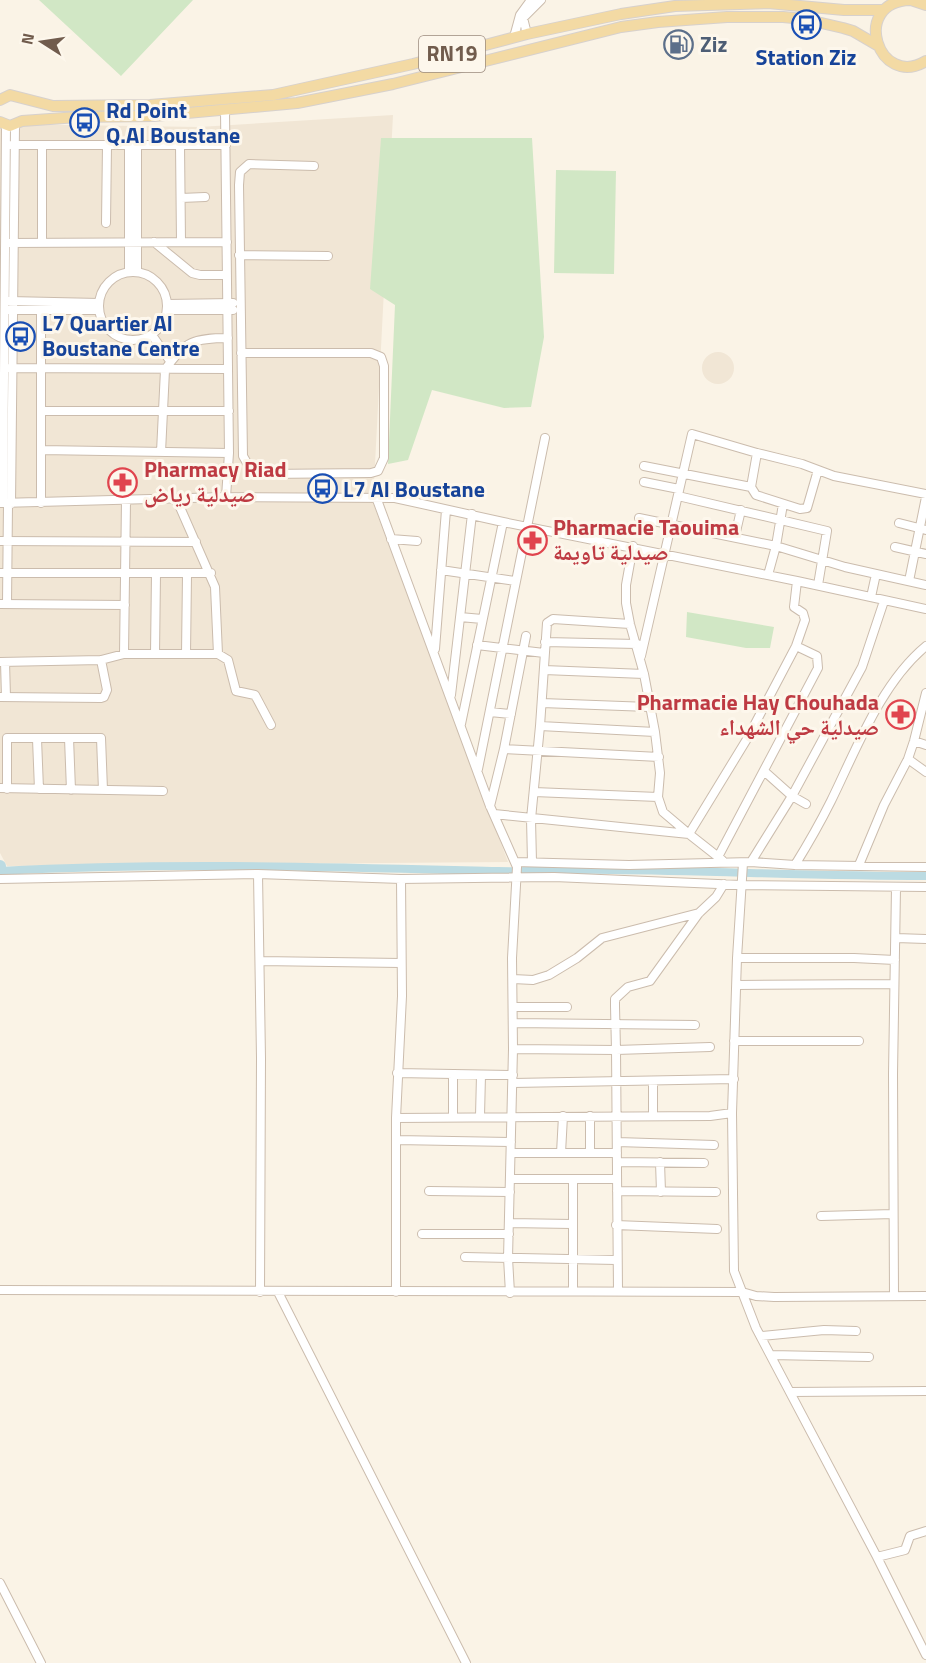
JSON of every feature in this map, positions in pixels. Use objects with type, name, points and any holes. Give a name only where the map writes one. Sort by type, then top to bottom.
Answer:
[{"type":"main road","name":"RN19","points":[[0,99],[10,95],[53,106],[150,105],[273,95],[413,64],[526,34],[621,14],[675,6],[768,3],[844,10],[911,0],[926,5]]},
{"type":"main road","points":[[877,45],[876,23],[887,5]]},
{"type":"main road","name":"RN19","points":[[11,123],[78,117],[154,116],[297,103],[382,86],[621,27],[658,22],[761,16],[804,19],[853,31],[877,45],[887,60],[901,66],[915,66],[926,62]]},
{"type":"main road","points":[[11,123],[26,112],[20,99]]},
{"type":"street","points":[[514,37],[520,15],[531,0]]},
{"type":"street","points":[[526,34],[523,18],[541,0]]},
{"type":"street","points":[[225,111],[229,411],[226,497]]},
{"type":"street","points":[[6,368],[2,322],[7,145],[11,123]]},
{"type":"street","points":[[7,145],[226,145]]},
{"type":"street","points":[[42,145],[42,242]]},
{"type":"street","points":[[106,223],[107,145]]},
{"type":"street","points":[[133,145],[133,272]]},
{"type":"street","points":[[180,145],[181,242]]},
{"type":"street","points":[[241,352],[371,353],[381,357],[384,366],[384,458],[378,471],[371,473],[265,474],[250,468],[243,456],[239,306],[238,185],[243,168],[249,164],[314,166]]},
{"type":"street","points":[[181,198],[205,197]]},
{"type":"street","points":[[154,242],[192,273],[227,275]]},
{"type":"street","points":[[6,243],[227,242]]},
{"type":"street","points":[[6,243],[4,302],[6,504],[3,604],[125,605]]},
{"type":"street","points":[[239,255],[328,256]]},
{"type":"street","points":[[133,272],[146,275],[161,286],[167,307],[164,320],[152,335],[142,340],[123,339],[106,328],[101,320],[99,306],[105,286],[112,279],[133,272]]},
{"type":"street","points":[[4,302],[99,306]]},
{"type":"street","points":[[4,302],[41,310],[99,306]]},
{"type":"street","points":[[167,307],[239,306]]},
{"type":"street","points":[[41,310],[41,503]]},
{"type":"street","points":[[152,335],[170,361]]},
{"type":"street","points":[[161,452],[165,369],[170,361],[195,340],[228,338]]},
{"type":"street","points":[[6,368],[228,369]]},
{"type":"street","points":[[41,411],[229,411]]},
{"type":"street","points":[[641,660],[692,434],[834,476],[926,495],[923,529],[909,581]]},
{"type":"street","points":[[477,772],[545,438]]},
{"type":"street","points":[[41,450],[229,453]]},
{"type":"street","points":[[757,453],[751,487],[756,495],[800,509],[807,508],[818,470]]},
{"type":"street","points":[[644,466],[751,487]]},
{"type":"street","points":[[644,482],[741,510],[827,531],[818,585]]},
{"type":"street","points":[[6,504],[226,497],[376,497],[416,501],[446,510],[633,546],[926,609]]},
{"type":"street","points":[[376,497],[435,652],[477,772],[516,864],[508,1258],[510,1293]]},
{"type":"street","points":[[174,499],[211,573],[217,597],[218,654]]},
{"type":"street","points":[[124,654],[126,501]]},
{"type":"street","points":[[768,575],[776,546],[783,504]]},
{"type":"street","points":[[435,652],[446,510]]},
{"type":"street","points":[[735,536],[741,510]]},
{"type":"street","points":[[451,699],[472,514]]},
{"type":"street","points":[[639,518],[735,536],[926,585]]},
{"type":"street","points":[[461,725],[503,522]]},
{"type":"street","points":[[899,523],[923,529]]},
{"type":"street","points":[[391,539],[417,541]]},
{"type":"street","points":[[4,541],[196,542]]},
{"type":"street","points":[[633,546],[626,585],[626,603],[641,660],[655,732],[660,773],[658,796],[663,812],[721,860],[744,871],[896,888],[926,887]]},
{"type":"street","points":[[895,547],[926,554]]},
{"type":"street","points":[[441,570],[515,581]]},
{"type":"street","points":[[4,573],[187,575],[211,573]]},
{"type":"street","points":[[155,654],[156,574]]},
{"type":"street","points":[[871,597],[876,574]]},
{"type":"street","points":[[186,654],[187,575]]},
{"type":"street","points":[[689,834],[747,739],[796,646],[805,620],[803,613],[794,607],[797,581]]},
{"type":"street","points":[[618,1291],[615,999],[628,987],[650,981],[699,913],[716,897],[724,884],[744,871],[792,796],[862,667],[884,601]]},
{"type":"street","points":[[460,617],[482,619]]},
{"type":"street","points":[[532,862],[531,819],[542,703],[546,626],[550,619],[630,624]]},
{"type":"street","points":[[492,810],[526,636]]},
{"type":"street","points":[[545,642],[637,644]]},
{"type":"street","points":[[477,645],[544,653]]},
{"type":"street","points":[[721,860],[818,668],[817,656],[796,646]]},
{"type":"street","points":[[795,865],[831,801],[856,745],[876,710],[896,680],[926,646]]},
{"type":"street","points":[[101,660],[107,690],[104,697],[3,697],[3,662],[101,660],[124,654],[218,654],[228,660],[236,691],[255,694],[271,725]]},
{"type":"street","points":[[544,670],[644,674]]},
{"type":"street","points":[[860,865],[884,805],[908,759],[926,693]]},
{"type":"street","points":[[542,703],[650,707]]},
{"type":"street","points":[[490,712],[511,714]]},
{"type":"street","points":[[540,726],[655,732]]},
{"type":"street","points":[[103,790],[101,738],[7,738],[4,788],[39,789],[163,791]]},
{"type":"street","points":[[69,738],[71,789]]},
{"type":"street","points":[[37,739],[39,789]]},
{"type":"street","points":[[914,741],[926,745]]},
{"type":"street","points":[[504,749],[659,757]]},
{"type":"street","points":[[908,759],[926,772]]},
{"type":"street","points":[[764,771],[792,796],[806,804]]},
{"type":"street","points":[[534,792],[658,796]]},
{"type":"street","points":[[492,810],[531,819],[689,834]]},
{"type":"street","points":[[516,864],[532,862],[629,865],[721,860]]},
{"type":"street","points":[[744,871],[795,865],[926,867]]},
{"type":"street","points":[[744,871],[737,958],[732,1113],[734,1271],[760,1336],[926,1655]]},
{"type":"street","points":[[0,879],[258,874],[401,879],[554,877],[724,884]]},
{"type":"street","points":[[258,874],[261,1058],[260,1292]]},
{"type":"street","points":[[396,1292],[396,1118],[402,996],[401,879]]},
{"type":"street","points":[[894,1296],[896,888]]},
{"type":"street","points":[[513,979],[533,980],[549,975],[577,958],[602,938],[699,913]]},
{"type":"street","points":[[896,938],[926,939]]},
{"type":"street","points":[[737,958],[895,960]]},
{"type":"street","points":[[260,961],[401,963]]},
{"type":"street","points":[[737,985],[894,984]]},
{"type":"street","points":[[513,1007],[567,1007]]},
{"type":"street","points":[[514,1023],[695,1025]]},
{"type":"street","points":[[734,1041],[859,1041]]},
{"type":"street","points":[[513,1049],[616,1050],[710,1047]]},
{"type":"street","points":[[397,1073],[615,1082],[734,1079]]},
{"type":"street","points":[[453,1074],[453,1116]]},
{"type":"street","points":[[480,1116],[481,1075]]},
{"type":"street","points":[[653,1081],[653,1116]]},
{"type":"street","points":[[396,1118],[616,1117],[732,1113]]},
{"type":"street","points":[[561,1154],[563,1116]]},
{"type":"street","points":[[590,1116],[590,1153]]},
{"type":"street","points":[[396,1140],[511,1142]]},
{"type":"street","points":[[617,1142],[714,1145]]},
{"type":"street","points":[[511,1153],[590,1153],[660,1162],[704,1163]]},
{"type":"street","points":[[660,1162],[661,1192]]},
{"type":"street","points":[[510,1179],[617,1179]]},
{"type":"street","points":[[573,1180],[573,1291]]},
{"type":"street","points":[[429,1191],[510,1192]]},
{"type":"street","points":[[617,1191],[716,1192]]},
{"type":"street","points":[[821,1216],[893,1214]]},
{"type":"street","points":[[509,1223],[572,1224]]},
{"type":"street","points":[[616,1225],[717,1229]]},
{"type":"street","points":[[422,1234],[509,1234]]},
{"type":"street","points":[[465,1257],[616,1260]]},
{"type":"street","points":[[0,1290],[510,1293],[618,1291],[742,1292],[774,1298],[926,1296]]},
{"type":"street","points":[[278,1292],[466,1663]]},
{"type":"street","points":[[760,1336],[824,1330],[856,1331]]},
{"type":"street","points":[[771,1356],[869,1357]]},
{"type":"street","points":[[790,1392],[926,1391]]},
{"type":"street","points":[[877,1557],[905,1550],[910,1536],[926,1531]]},
{"type":"street","points":[[0,1582],[41,1663]]},
{"type":"shaded area","points":[[393,115],[373,503],[508,862],[7,866],[0,853],[0,124],[199,127]]},
{"type":"shaded area","points":[[718,352],[729,357],[734,368],[729,379],[718,384],[707,379],[702,368],[707,357]]},
{"type":"green space","points":[[39,0],[193,0],[121,76]]},
{"type":"green space","points":[[381,138],[532,138],[544,337],[531,407],[504,408],[432,390],[408,460],[388,464],[395,305],[370,289]]},
{"type":"green space","points":[[556,170],[616,171],[614,274],[554,273]]},
{"type":"green space","points":[[687,612],[774,627],[770,648],[746,648],[686,637]]},
{"type":"waterway","points":[[0,867],[0,871],[249,866],[926,876]]},
{"type":"place","name":"Station Ziz","points":[[806,25]]},
{"type":"place","name":"Ziz","points":[[679,44]]},
{"type":"place","name":"Rd Point Q.Al Boustane","points":[[85,123]]},
{"type":"place","name":"L7 Quartier Al Boustane Centre","points":[[21,336]]},
{"type":"place","name":"Pharmacy Riad صيدلية رياض","points":[[123,482]]},
{"type":"place","name":"L7 Al Boustane","points":[[322,489]]},
{"type":"place","name":"Pharmacie Taouima صيدلية تاويمة","points":[[532,540]]},
{"type":"place","name":"Pharmacie Hay Chouhada صيدلية حي الشهداء","points":[[900,715]]}]
